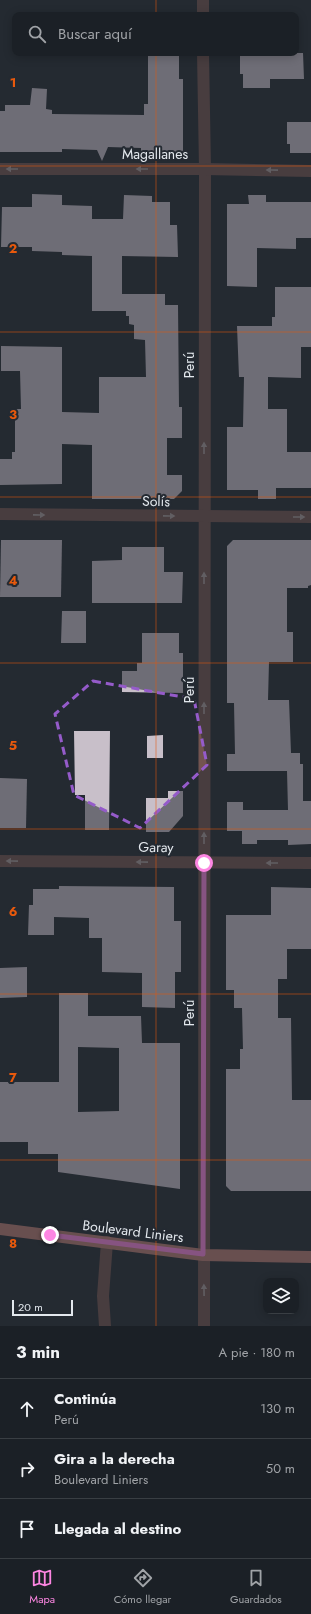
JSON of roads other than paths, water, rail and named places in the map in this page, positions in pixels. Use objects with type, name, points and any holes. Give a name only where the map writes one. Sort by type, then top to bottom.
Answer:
[{"type":"main road","name":"Boulevard Liniers","points":[[0,1229],[203,1254],[311,1257]]},
{"type":"street","points":[[203,0],[203,12]]},
{"type":"street","name":"Perú","points":[[204,56],[204,1326]]},
{"type":"street","name":"Magallanes","points":[[0,169],[311,170]]},
{"type":"street","name":"Solís","points":[[0,514],[311,517]]},
{"type":"street","name":"Garay","points":[[0,861],[311,863]]},
{"type":"street","points":[[105,1326],[103,1296],[107,1242]]}]
